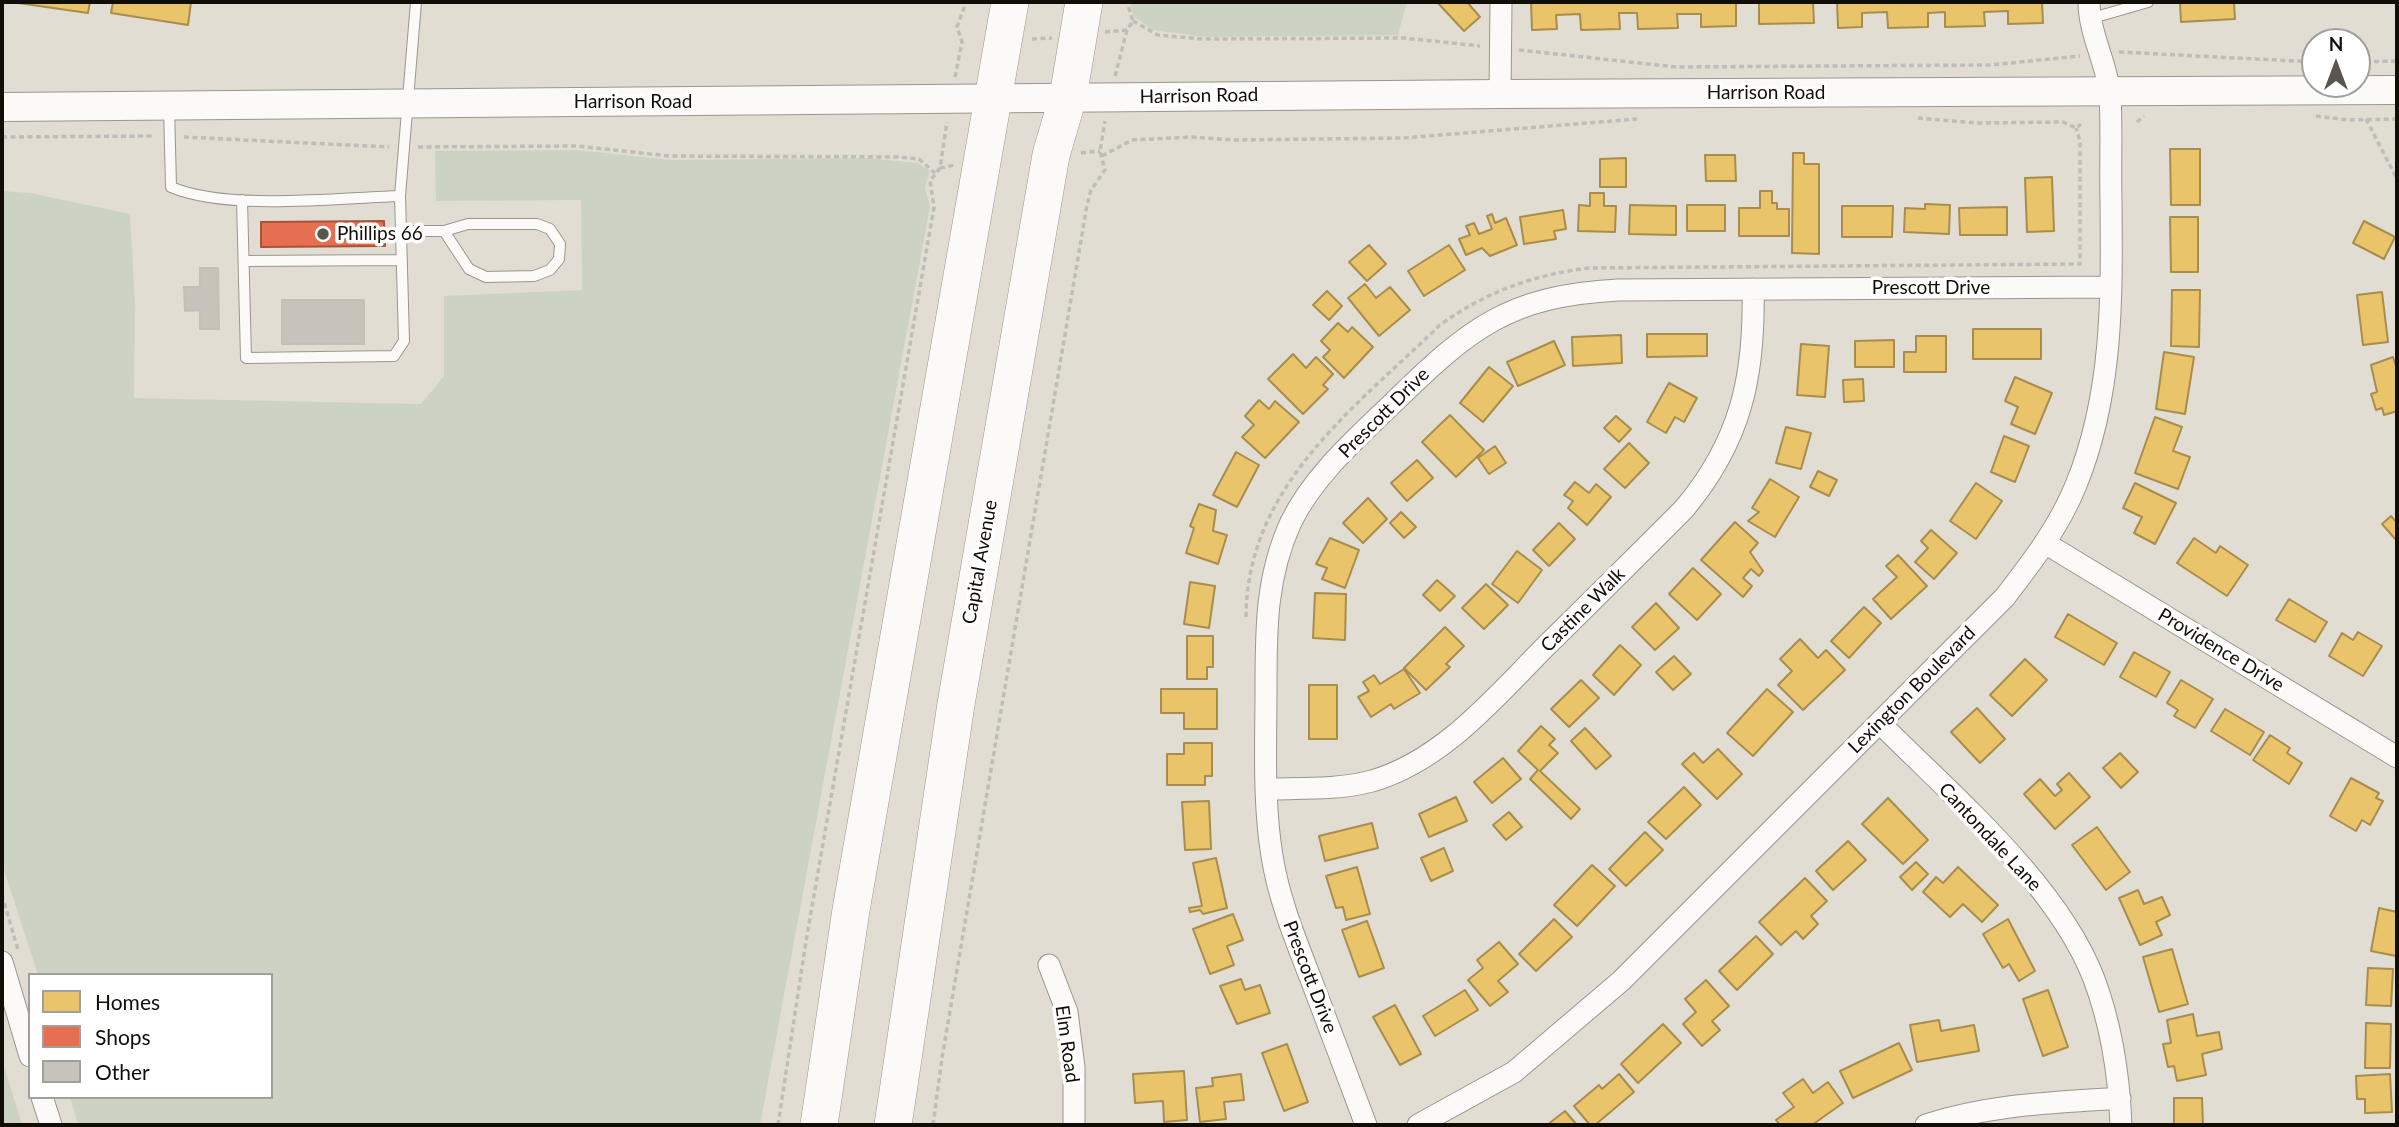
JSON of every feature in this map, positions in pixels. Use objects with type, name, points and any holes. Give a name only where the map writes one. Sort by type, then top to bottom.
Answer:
[{"type":"highway","points":[[819,1125],[851,910],[1010,2]]},
{"type":"highway","name":"Capital Avenue","points":[[894,1125],[956,704],[1049,168],[1068,97],[1081,19]]},
{"type":"street","points":[[1500,94],[1501,2]]},
{"type":"street","name":"Lexington Boulevard","points":[[1418,1125],[1514,1072],[1620,981],[2005,597],[2045,543],[2076,486],[2104,385],[2111,287],[2110,92],[2089,10]]},
{"type":"street","name":"Harrison Road","points":[[2,107],[1068,97],[2397,90]]},
{"type":"street","name":"Prescott Drive","points":[[1366,1125],[1280,894],[1272,858],[1266,789],[1266,628],[1270,580],[1292,520],[1315,486],[1348,448],[1450,348],[1506,313],[1537,301],[1580,292],[2111,287]]},
{"type":"street","name":"Castine Walk","points":[[1266,789],[1335,788],[1372,781],[1402,769],[1428,754],[1481,710],[1684,509],[1704,485],[1721,457],[1743,402],[1752,352],[1754,289]]},
{"type":"street","name":"Providence Drive","points":[[2045,543],[2397,757]]},
{"type":"street","name":"Cantondale Lane","points":[[1880,723],[2014,858],[2041,890],[2067,929],[2093,977],[2110,1027],[2119,1072],[2121,1125]]},
{"type":"street","points":[[12,962],[28,1046]]},
{"type":"street","name":"Elm Road","points":[[1049,965],[1067,1012],[1073,1068],[1074,1125]]},
{"type":"street","points":[[1926,1125],[1968,1112],[2005,1106],[2120,1098]]},
{"type":"street","points":[[43,1099],[51,1125]]},
{"type":"lane","points":[[242,200],[246,358],[394,356],[404,341],[400,196],[409,104],[412,21],[416,2]]},
{"type":"lane","points":[[2089,10],[2148,2]]},
{"type":"lane","points":[[169,106],[171,187],[194,197],[242,200],[400,196]]},
{"type":"lane","points":[[402,231],[444,231],[468,224],[537,224],[550,229],[560,244],[559,259],[550,270],[534,276],[486,277],[469,269],[444,231]]},
{"type":"lane","points":[[244,261],[402,260]]},
{"type":"path","points":[[962,42],[957,27],[966,2]]},
{"type":"path","points":[[1127,2],[1133,21],[1158,34],[1203,39],[1403,37],[1676,67],[1990,65],[2099,54],[2179,53],[2301,61]]},
{"type":"path","points":[[1003,41],[1081,19],[1127,30],[1133,21]]},
{"type":"path","points":[[2371,62],[2397,61]]},
{"type":"path","points":[[1245,629],[1246,603],[1258,543],[1269,514],[1299,465],[1440,325],[1467,306],[1530,278],[1589,268],[2080,264],[2080,141],[2076,128],[2063,122],[1976,123],[1912,117]]},
{"type":"path","points":[[933,1125],[944,1044],[1087,205],[1091,190],[1105,170],[1101,153],[1132,140],[1192,136],[1234,141],[1403,138],[1649,118]]},
{"type":"path","points":[[2366,119],[2397,179]]},
{"type":"path","points":[[2076,128],[2081,124]]},
{"type":"path","points":[[2,137],[170,136],[405,147],[577,146],[669,156],[898,157],[919,159],[935,173]]},
{"type":"path","points":[[778,1125],[806,941],[934,207],[930,181],[940,168]]},
{"type":"path","points":[[2,895],[12,962]]},
{"type":"green space","points":[[1130,2],[1407,2],[1398,35],[1205,37],[1153,30],[1134,17]]},
{"type":"green space","points":[[577,150],[671,160],[868,158],[918,163],[930,171],[925,187],[930,207],[760,1125],[78,1125],[71,1099],[273,1099],[273,973],[37,973],[2,864],[2,191],[30,193],[130,214],[135,302],[134,398],[421,404],[444,376],[444,296],[582,290],[581,200],[436,201],[435,151]]},
{"type":"green space","points":[[2,1060],[20,1118],[22,1125],[2,1125]]},
{"type":"building: Homes","points":[[11,2],[90,2],[88,13]]},
{"type":"building: Homes","points":[[113,2],[191,2],[188,25],[111,13]]},
{"type":"building: Homes","points":[[1437,2],[1467,2],[1480,17],[1464,31]]},
{"type":"building: Homes","points":[[1531,2],[1736,2],[1736,26],[1701,27],[1701,14],[1677,14],[1678,28],[1638,29],[1637,13],[1619,13],[1620,29],[1581,30],[1580,14],[1556,15],[1557,29],[1532,30]]},
{"type":"building: Homes","points":[[1759,2],[1813,2],[1814,23],[1759,24]]},
{"type":"building: Homes","points":[[1837,2],[2042,2],[2043,23],[2008,24],[2008,11],[1984,12],[1985,26],[1945,27],[1945,12],[1928,13],[1928,27],[1888,28],[1887,12],[1862,13],[1862,27],[1838,28]]},
{"type":"building: Homes","points":[[2180,2],[2234,2],[2235,19],[2181,22]]},
{"type":"building: Homes","points":[[2170,149],[2200,149],[2200,205],[2171,205]]},
{"type":"building: Homes","points":[[1793,153],[1804,153],[1804,164],[1819,164],[1819,254],[1792,253]]},
{"type":"building: Homes","points":[[1705,155],[1735,155],[1736,181],[1706,181]]},
{"type":"building: Homes","points":[[1626,158],[1626,187],[1600,187],[1600,159]]},
{"type":"building: Homes","points":[[2052,177],[2054,231],[2027,232],[2025,178]]},
{"type":"building: Homes","points":[[1760,191],[1772,191],[1772,203],[1777,203],[1777,209],[1789,209],[1789,236],[1739,236],[1739,208],[1760,208]]},
{"type":"building: Homes","points":[[1590,193],[1604,193],[1604,206],[1616,206],[1615,232],[1578,231],[1579,205],[1590,206]]},
{"type":"building: Homes","points":[[1925,204],[1950,205],[1949,234],[1904,232],[1905,208],[1925,209]]},
{"type":"building: Homes","points":[[1630,205],[1676,206],[1676,235],[1629,234]]},
{"type":"building: Homes","points":[[1687,205],[1725,205],[1725,231],[1687,231]]},
{"type":"building: Homes","points":[[1842,206],[1893,206],[1892,237],[1842,237]]},
{"type":"building: Homes","points":[[2007,207],[2007,235],[1960,235],[1959,208]]},
{"type":"building: Homes","points":[[1563,210],[1566,229],[1554,231],[1556,239],[1524,244],[1520,217]]},
{"type":"building: Homes","points":[[1492,214],[1495,223],[1506,218],[1517,245],[1490,256],[1482,248],[1466,255],[1459,239],[1470,235],[1466,226],[1474,223],[1479,234],[1492,229],[1487,216]]},
{"type":"building: Homes","points":[[2170,217],[2198,217],[2198,272],[2171,272]]},
{"type":"building: Homes","points":[[2364,221],[2395,237],[2384,259],[2353,243]]},
{"type":"building: Homes","points":[[1369,245],[1386,264],[1367,281],[1349,262]]},
{"type":"building: Homes","points":[[1449,245],[1465,270],[1424,296],[1408,271]]},
{"type":"building: Homes","points":[[1365,284],[1376,298],[1390,287],[1410,310],[1379,336],[1348,298]]},
{"type":"building: Homes","points":[[2172,290],[2200,290],[2199,347],[2171,346]]},
{"type":"building: Homes","points":[[1327,291],[1342,306],[1329,320],[1313,305]]},
{"type":"building: Homes","points":[[2382,292],[2388,342],[2363,345],[2357,295]]},
{"type":"building: Homes","points":[[1338,323],[1348,332],[1352,327],[1373,347],[1344,378],[1323,357],[1330,350],[1321,341]]},
{"type":"building: Homes","points":[[1973,329],[2041,329],[2041,359],[1973,359]]},
{"type":"building: Homes","points":[[1647,334],[1707,334],[1707,356],[1647,357]]},
{"type":"building: Homes","points":[[1621,335],[1622,363],[1573,366],[1572,337]]},
{"type":"building: Homes","points":[[1916,336],[1946,336],[1946,372],[1904,372],[1904,352],[1916,352]]},
{"type":"building: Homes","points":[[1894,340],[1894,367],[1855,367],[1855,341]]},
{"type":"building: Homes","points":[[1554,341],[1565,365],[1518,386],[1507,362]]},
{"type":"building: Homes","points":[[1801,344],[1829,346],[1825,397],[1797,395]]},
{"type":"building: Homes","points":[[2164,352],[2194,357],[2185,414],[2156,409]]},
{"type":"building: Homes","points":[[1293,354],[1306,368],[1316,357],[1333,374],[1323,385],[1328,389],[1303,414],[1268,379]]},
{"type":"building: Homes","points":[[2393,357],[2397,369],[2397,411],[2384,415],[2382,408],[2376,410],[2371,394],[2377,392],[2371,365]]},
{"type":"building: Homes","points":[[1489,367],[1513,386],[1483,422],[1460,403]]},
{"type":"building: Homes","points":[[2015,377],[2052,393],[2035,434],[2011,424],[2018,407],[2005,401]]},
{"type":"building: Homes","points":[[1863,379],[1864,401],[1844,402],[1843,380]]},
{"type":"building: Homes","points":[[1669,383],[1697,398],[1684,422],[1675,417],[1666,433],[1647,422]]},
{"type":"building: Homes","points":[[1259,400],[1269,409],[1275,401],[1299,422],[1265,458],[1242,437],[1254,425],[1245,416]]},
{"type":"building: Homes","points":[[1450,415],[1484,450],[1456,477],[1422,442]]},
{"type":"building: Homes","points":[[1616,416],[1631,429],[1619,442],[1604,428]]},
{"type":"building: Homes","points":[[2155,417],[2182,427],[2173,451],[2190,457],[2178,489],[2135,473]]},
{"type":"building: Homes","points":[[1786,427],[1811,433],[1801,469],[1776,463]]},
{"type":"building: Homes","points":[[2004,436],[2029,446],[2015,482],[1991,472]]},
{"type":"building: Homes","points":[[1629,443],[1649,463],[1625,488],[1604,469]]},
{"type":"building: Homes","points":[[1495,446],[1506,463],[1489,474],[1478,458]]},
{"type":"building: Homes","points":[[1236,452],[1259,465],[1237,507],[1213,495]]},
{"type":"building: Homes","points":[[1417,460],[1433,478],[1407,501],[1391,483]]},
{"type":"building: Homes","points":[[1818,471],[1837,480],[1829,496],[1810,487]]},
{"type":"building: Homes","points":[[1770,479],[1799,497],[1775,537],[1748,521],[1759,512],[1752,508]]},
{"type":"building: Homes","points":[[1575,482],[1589,493],[1596,484],[1611,497],[1587,525],[1568,508],[1573,501],[1564,495]]},
{"type":"building: Homes","points":[[1976,483],[2002,501],[1976,539],[1950,521]]},
{"type":"building: Homes","points":[[2135,483],[2176,503],[2155,544],[2134,533],[2142,517],[2123,508]]},
{"type":"building: Homes","points":[[1368,498],[1387,519],[1363,543],[1343,523]]},
{"type":"building: Homes","points":[[1199,504],[1216,510],[1213,531],[1227,535],[1218,564],[1186,553],[1194,528],[1190,526]]},
{"type":"building: Homes","points":[[1401,512],[1416,527],[1404,538],[1390,523]]},
{"type":"building: Homes","points":[[2391,516],[2397,523],[2397,541],[2382,524]]},
{"type":"building: Homes","points":[[1735,522],[1758,543],[1750,552],[1763,571],[1759,576],[1751,569],[1743,578],[1752,586],[1743,597],[1701,560]]},
{"type":"building: Homes","points":[[1559,523],[1575,539],[1549,566],[1533,550]]},
{"type":"building: Homes","points":[[1931,530],[1957,553],[1934,579],[1915,562],[1928,548],[1921,541]]},
{"type":"building: Homes","points":[[1330,538],[1359,550],[1345,588],[1322,579],[1327,568],[1316,564]]},
{"type":"building: Homes","points":[[2194,538],[2216,553],[2220,546],[2248,565],[2227,596],[2177,563]]},
{"type":"building: Homes","points":[[1517,551],[1542,570],[1518,603],[1492,584]]},
{"type":"building: Homes","points":[[1898,555],[1927,586],[1891,619],[1873,599],[1897,577],[1886,566]]},
{"type":"building: Homes","points":[[1693,568],[1721,594],[1697,620],[1669,594]]},
{"type":"building: Homes","points":[[1437,580],[1455,596],[1440,611],[1423,595]]},
{"type":"building: Homes","points":[[1190,582],[1215,586],[1209,628],[1184,624]]},
{"type":"building: Homes","points":[[1486,584],[1508,605],[1484,629],[1462,608]]},
{"type":"building: Homes","points":[[1315,593],[1346,594],[1345,640],[1313,638]]},
{"type":"building: Homes","points":[[2289,599],[2327,622],[2315,642],[2276,620]]},
{"type":"building: Homes","points":[[1656,603],[1679,628],[1655,650],[1632,627]]},
{"type":"building: Homes","points":[[1864,607],[1881,623],[1849,658],[1831,641]]},
{"type":"building: Homes","points":[[2068,614],[2117,643],[2104,665],[2055,637]]},
{"type":"building: Homes","points":[[1445,627],[1464,646],[1446,664],[1450,667],[1426,690],[1404,668]]},
{"type":"building: Homes","points":[[2358,632],[2382,646],[2363,676],[2329,656],[2342,633],[2353,640]]},
{"type":"building: Homes","points":[[1187,636],[1213,636],[1213,667],[1207,667],[1207,679],[1187,679]]},
{"type":"building: Homes","points":[[1800,639],[1818,658],[1826,650],[1845,670],[1803,710],[1778,685],[1792,671],[1780,659]]},
{"type":"building: Homes","points":[[1620,645],[1641,665],[1614,695],[1593,675]]},
{"type":"building: Homes","points":[[2134,652],[2170,672],[2156,697],[2120,677]]},
{"type":"building: Homes","points":[[1674,656],[1691,674],[1673,690],[1656,672]]},
{"type":"building: Homes","points":[[2025,659],[2047,680],[2012,716],[1990,695]]},
{"type":"building: Homes","points":[[1404,669],[1420,693],[1394,709],[1391,704],[1371,717],[1358,697],[1369,691],[1363,682],[1374,675],[1380,684]]},
{"type":"building: Homes","points":[[1581,680],[1599,698],[1569,727],[1551,709]]},
{"type":"building: Homes","points":[[2181,680],[2213,699],[2195,728],[2174,716],[2178,710],[2167,703]]},
{"type":"building: Homes","points":[[1309,685],[1337,685],[1337,739],[1309,739]]},
{"type":"building: Homes","points":[[1161,689],[1217,689],[1217,729],[1184,729],[1184,713],[1161,713]]},
{"type":"building: Homes","points":[[1767,689],[1793,712],[1753,756],[1727,733]]},
{"type":"building: Homes","points":[[1977,708],[2005,739],[1980,763],[1951,732]]},
{"type":"building: Homes","points":[[2225,709],[2264,732],[2250,755],[2211,731]]},
{"type":"building: Homes","points":[[1541,726],[1555,739],[1549,745],[1558,753],[1540,771],[1580,809],[1571,819],[1530,779],[1538,770],[1518,751]]},
{"type":"building: Homes","points":[[1585,728],[1611,756],[1596,769],[1571,741]]},
{"type":"building: Homes","points":[[2270,735],[2290,748],[2287,753],[2302,763],[2289,784],[2253,760]]},
{"type":"building: Homes","points":[[1184,743],[1212,743],[1212,776],[1205,776],[1205,785],[1167,785],[1167,754],[1184,754]]},
{"type":"building: Homes","points":[[1718,749],[1742,774],[1717,799],[1682,764],[1694,753],[1703,763]]},
{"type":"building: Homes","points":[[2120,753],[2138,772],[2121,788],[2103,768]]},
{"type":"building: Homes","points":[[1503,758],[1521,779],[1492,803],[1474,782]]},
{"type":"building: Homes","points":[[2069,773],[2090,797],[2055,829],[2024,794],[2040,779],[2055,796],[2062,790],[2057,784]]},
{"type":"building: Homes","points":[[2351,778],[2379,793],[2376,798],[2383,801],[2370,825],[2362,820],[2356,831],[2330,816]]},
{"type":"building: Homes","points":[[1684,787],[1701,805],[1666,839],[1648,822]]},
{"type":"building: Homes","points":[[1456,797],[1467,821],[1429,837],[1419,814]]},
{"type":"building: Homes","points":[[1888,798],[1928,840],[1903,864],[1862,824]]},
{"type":"building: Homes","points":[[1209,801],[1211,849],[1185,850],[1182,802]]},
{"type":"building: Homes","points":[[1509,812],[1522,827],[1506,840],[1493,825]]},
{"type":"building: Homes","points":[[1372,823],[1378,848],[1325,861],[1319,836]]},
{"type":"building: Homes","points":[[2097,827],[2130,872],[2106,890],[2072,845]]},
{"type":"building: Homes","points":[[1645,832],[1663,850],[1626,886],[1609,869]]},
{"type":"building: Homes","points":[[1848,841],[1866,860],[1833,890],[1816,871]]},
{"type":"building: Homes","points":[[1444,848],[1453,871],[1431,881],[1421,858]]},
{"type":"building: Homes","points":[[1216,858],[1227,908],[1203,914],[1200,910],[1190,912],[1189,908],[1202,906],[1193,863]]},
{"type":"building: Homes","points":[[1916,862],[1928,874],[1912,890],[1900,877]]},
{"type":"building: Homes","points":[[1592,865],[1615,886],[1577,926],[1554,905]]},
{"type":"building: Homes","points":[[1357,867],[1370,914],[1346,920],[1343,907],[1336,908],[1326,876]]},
{"type":"building: Homes","points":[[1958,867],[1998,905],[1982,922],[1963,904],[1950,917],[1923,892],[1936,877],[1943,883]]},
{"type":"building: Homes","points":[[1805,878],[1827,901],[1811,916],[1818,924],[1803,939],[1796,931],[1781,945],[1759,922]]},
{"type":"building: Homes","points":[[2138,890],[2144,904],[2162,897],[2170,915],[2156,922],[2162,935],[2140,945],[2119,898]]},
{"type":"building: Homes","points":[[2379,908],[2397,912],[2396,956],[2371,951]]},
{"type":"building: Homes","points":[[1233,914],[1243,940],[1227,946],[1234,965],[1210,974],[1193,929]]},
{"type":"building: Homes","points":[[1554,919],[1572,937],[1536,971],[1519,954]]},
{"type":"building: Homes","points":[[2008,919],[2035,971],[2019,981],[2009,964],[2003,968],[1983,934]]},
{"type":"building: Homes","points":[[1367,921],[1384,968],[1359,977],[1342,930]]},
{"type":"building: Homes","points":[[1756,936],[1773,954],[1737,990],[1719,971]]},
{"type":"building: Homes","points":[[1499,942],[1518,964],[1498,981],[1508,992],[1490,1006],[1468,980],[1483,968],[1477,960]]},
{"type":"building: Homes","points":[[2172,949],[2188,1004],[2159,1012],[2143,957]]},
{"type":"building: Homes","points":[[2368,968],[2393,969],[2391,1006],[2366,1005]]},
{"type":"building: Homes","points":[[1241,979],[1245,990],[1260,985],[1270,1013],[1237,1024],[1220,986]]},
{"type":"building: Homes","points":[[1706,980],[1729,1006],[1712,1021],[1720,1030],[1702,1046],[1683,1024],[1696,1012],[1685,999]]},
{"type":"building: Homes","points":[[1465,990],[1478,1010],[1435,1036],[1423,1016]]},
{"type":"building: Homes","points":[[2048,990],[2068,1047],[2043,1056],[2023,999]]},
{"type":"building: Homes","points":[[1395,1005],[1421,1054],[1400,1065],[1373,1017]]},
{"type":"building: Homes","points":[[2193,1014],[2197,1036],[2219,1032],[2222,1049],[2202,1054],[2206,1075],[2177,1081],[2174,1066],[2168,1067],[2163,1044],[2171,1043],[2167,1020]]},
{"type":"building: Homes","points":[[1939,1020],[1941,1031],[1974,1025],[1979,1051],[1917,1062],[1910,1025]]},
{"type":"building: Homes","points":[[2366,1023],[2391,1024],[2390,1068],[2365,1068]]},
{"type":"building: Homes","points":[[1663,1024],[1681,1043],[1638,1083],[1621,1064]]},
{"type":"building: Homes","points":[[1899,1043],[1912,1070],[1853,1098],[1840,1071]]},
{"type":"building: Homes","points":[[1287,1044],[1308,1102],[1284,1111],[1262,1053]]},
{"type":"building: Homes","points":[[1184,1071],[1187,1120],[1164,1122],[1163,1101],[1135,1103],[1133,1074]]},
{"type":"building: Homes","points":[[1241,1074],[1244,1100],[1224,1102],[1226,1119],[1200,1122],[1196,1088],[1213,1086],[1212,1078]]},
{"type":"building: Homes","points":[[1619,1074],[1634,1092],[1595,1125],[1590,1125],[1574,1106],[1599,1085],[1602,1089]]},
{"type":"building: Homes","points":[[2390,1074],[2392,1112],[2365,1113],[2365,1099],[2357,1099],[2356,1076]]},
{"type":"building: Homes","points":[[1803,1079],[1813,1093],[1828,1082],[1843,1103],[1812,1125],[1780,1125],[1776,1120],[1794,1107],[1783,1093]]},
{"type":"building: Homes","points":[[2174,1098],[2202,1098],[2203,1125],[2174,1125]]},
{"type":"building: Homes","points":[[1565,1111],[1577,1125],[1547,1125]]},
{"type":"building: Shops","name":"Phillips 66","points":[[384,221],[385,246],[261,247],[261,222]]},
{"type":"building: Other","points":[[200,268],[218,268],[219,329],[200,329],[200,310],[185,311],[184,287],[200,287]]},
{"type":"building: Other","points":[[282,300],[364,300],[364,344],[282,344]]},
{"type":"place","name":"Phillips 66","points":[[323,234]]}]
